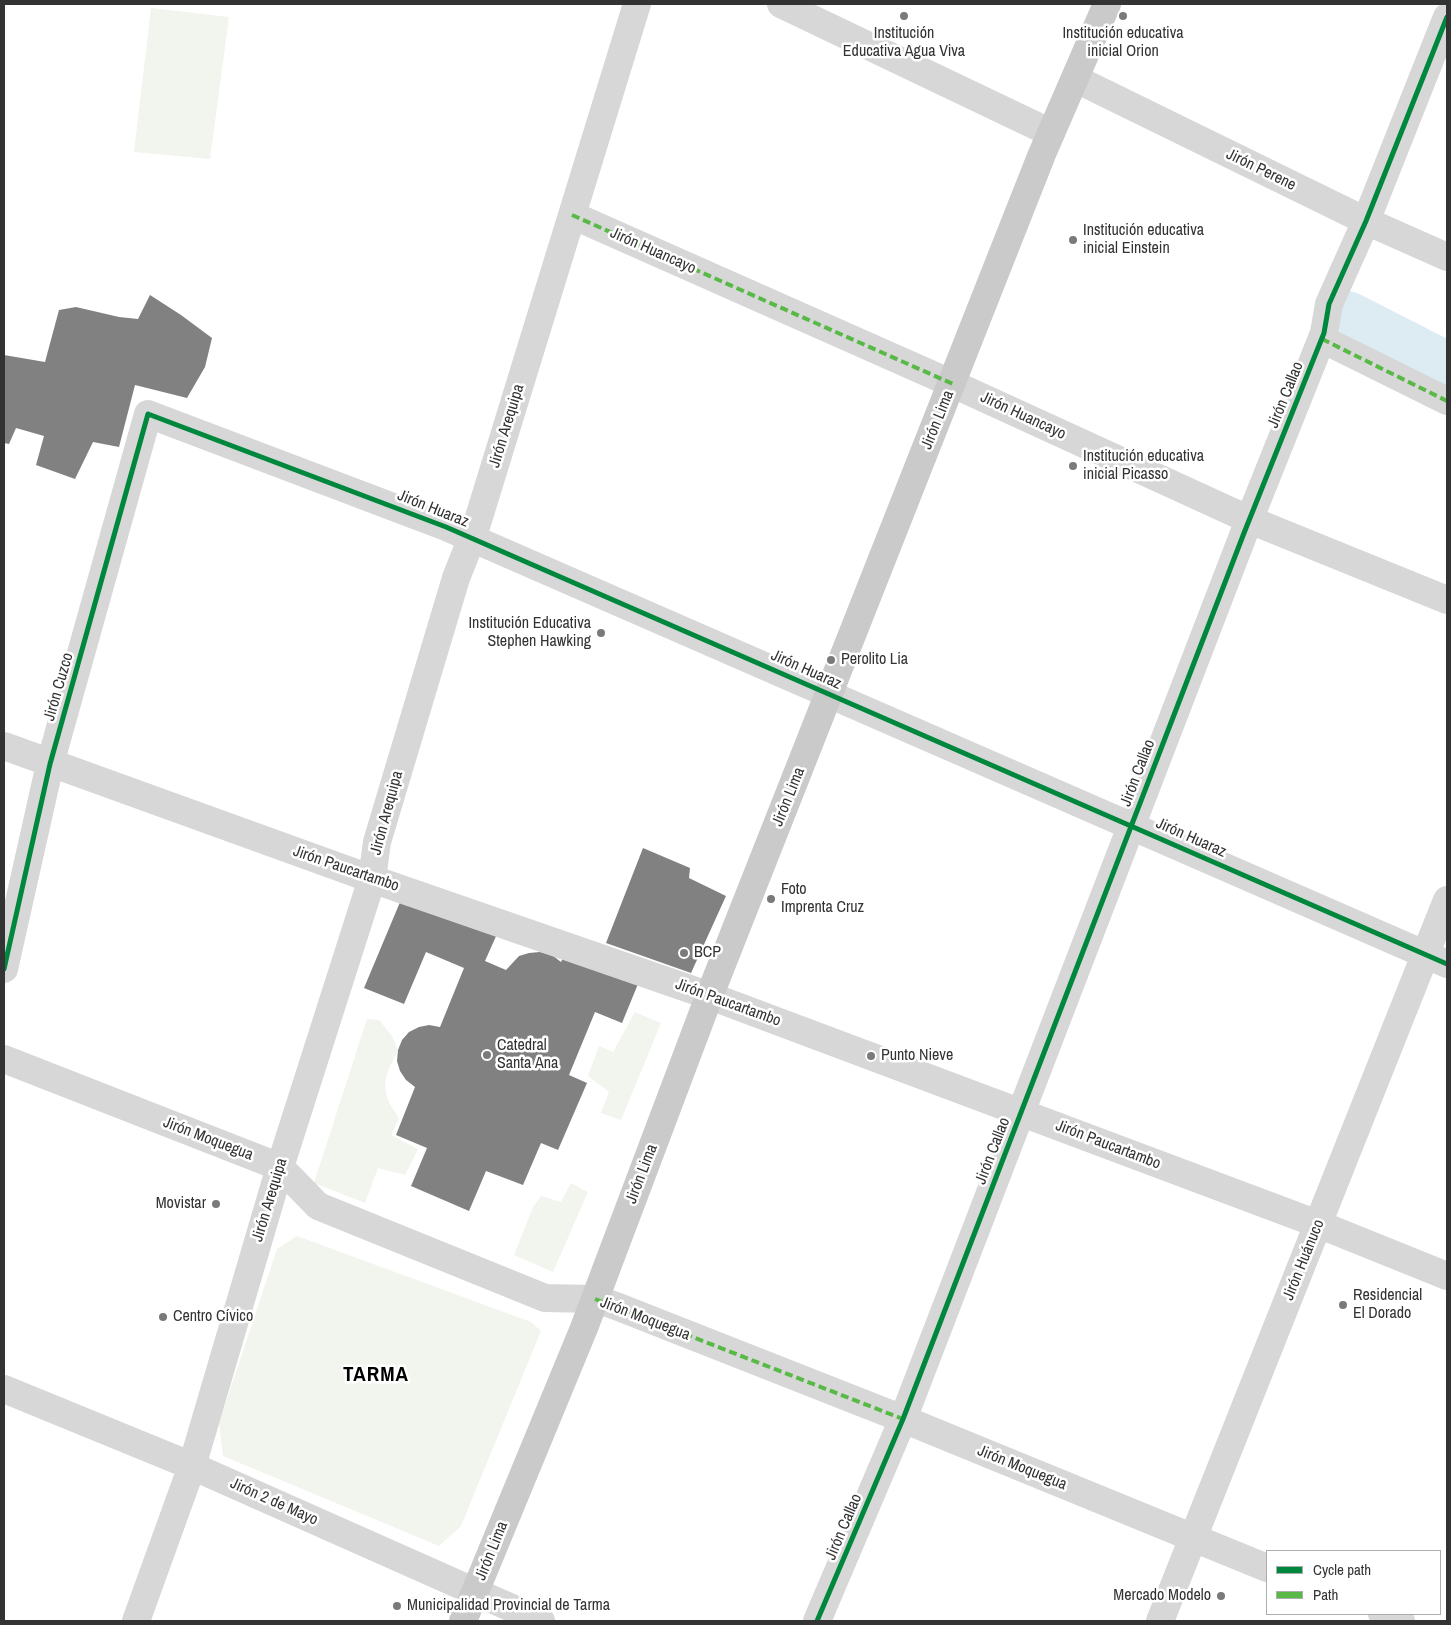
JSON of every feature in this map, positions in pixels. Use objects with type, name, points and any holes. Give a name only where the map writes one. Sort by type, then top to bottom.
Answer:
[{"type":"main road","name":"Jirón Lima","points":[[463,1621],[595,1299],[710,996],[1051,133],[1107,4]]},
{"type":"street","name":"Jirón Arequipa","points":[[136,1621],[192,1466],[280,1168],[372,879],[380,832],[456,578],[481,511],[637,4]]},
{"type":"street","points":[[781,4],[1051,133]]},
{"type":"street","name":"Jirón Callao","points":[[817,1621],[903,1419],[1250,520],[1322,339],[1329,304],[1366,221],[1447,17]]},
{"type":"street","name":"Jirón Perene","points":[[1076,79],[1366,221],[1447,257]]},
{"type":"street","name":"Jirón Huancayo","points":[[572,216],[952,384],[1250,520],[1447,600]]},
{"type":"street","points":[[1322,339],[1447,401]]},
{"type":"street","name":"Jirón Huaraz","points":[[148,414],[437,523],[1436,959]]},
{"type":"street","name":"Jirón Cuzco","points":[[4,969],[50,764],[148,414]]},
{"type":"street","name":"Jirón Paucartambo","points":[[4,746],[372,879],[710,996],[1318,1224],[1447,1276]]},
{"type":"street","name":"Jirón Huánuco","points":[[1160,1621],[1318,1224],[1436,959],[1447,900]]},
{"type":"street","name":"Jirón Moquegua","points":[[4,1059],[280,1168],[318,1206],[545,1298],[595,1299],[903,1419],[1266,1568]]},
{"type":"street","name":"Jirón 2 de Mayo","points":[[4,1389],[192,1466],[541,1621]]},
{"type":"street","points":[[1385,1615],[1401,1621]]},
{"type":"shaded area","points":[[151,8],[229,17],[210,159],[134,152]]},
{"type":"shaded area","points":[[635,1012],[661,1023],[621,1120],[601,1113],[609,1092],[588,1076],[599,1046],[613,1052]]},
{"type":"shaded area","points":[[367,1019],[379,1020],[392,1036],[398,1050],[389,1069],[385,1087],[389,1102],[399,1119],[391,1135],[418,1149],[405,1175],[378,1168],[365,1203],[314,1183]]},
{"type":"shaded area","points":[[571,1183],[588,1192],[553,1272],[514,1255],[533,1207],[541,1196],[561,1202]]},
{"type":"shaded area","points":[[297,1236],[531,1322],[541,1331],[461,1526],[439,1546],[223,1456],[219,1423],[277,1249]]},
{"type":"building","points":[[150,295],[212,338],[205,367],[187,398],[135,385],[119,447],[93,442],[75,479],[36,465],[44,436],[16,428],[9,444],[4,443],[4,355],[45,362],[59,310],[76,307],[119,317],[138,319]]},
{"type":"building","points":[[643,848],[690,868],[689,878],[726,896],[691,973],[606,943]]},
{"type":"building","name":"Catedral Santa Ana","points":[[403,895],[497,934],[485,961],[506,970],[519,956],[529,953],[540,952],[552,955],[561,962],[565,954],[638,984],[622,1023],[595,1012],[569,1075],[587,1083],[558,1150],[541,1143],[523,1185],[486,1171],[469,1211],[411,1186],[427,1148],[396,1135],[415,1087],[406,1080],[400,1071],[397,1061],[398,1050],[402,1040],[409,1032],[419,1027],[429,1025],[440,1027],[464,968],[426,952],[404,1004],[364,988]]},
{"type":"waterway","points":[[1347,318],[1447,369]]},
{"type":"marked path","points":[[572,215],[953,384]]},
{"type":"marked path","points":[[1322,339],[1447,401]]},
{"type":"marked path","points":[[595,1299],[903,1419]]},
{"type":"cycle path","points":[[817,1621],[903,1419],[1244,533],[1324,333],[1329,304],[1366,221],[1447,17]]},
{"type":"cycle path","points":[[4,969],[50,764],[148,414],[446,527],[1447,964]]},
{"type":"place","name":"Institución Educativa Agua Viva","points":[[904,16]]},
{"type":"place","name":"Institución educativa inicial Orion","points":[[1123,16]]},
{"type":"place","name":"Institución educativa inicial Einstein","points":[[1073,240]]},
{"type":"place","name":"Institución educativa inicial Picasso","points":[[1073,466]]},
{"type":"place","name":"Institución Educativa Stephen Hawking","points":[[601,633]]},
{"type":"place","name":"Perolito Lia","points":[[831,660]]},
{"type":"place","name":"Foto Imprenta Cruz","points":[[771,899]]},
{"type":"place","name":"BCP","points":[[684,953]]},
{"type":"place","name":"Catedral Santa Ana","points":[[487,1055]]},
{"type":"place","name":"Punto Nieve","points":[[871,1056]]},
{"type":"place","name":"Movistar","points":[[216,1204]]},
{"type":"place","name":"Residencial El Dorado","points":[[1343,1305]]},
{"type":"place","name":"Centro Cívico","points":[[163,1317]]},
{"type":"place","name":"Mercado Modelo","points":[[1221,1596]]},
{"type":"place","name":"Municipalidad Provincial de Tarma","points":[[397,1606]]},
{"type":"district","name":"TARMA","points":[[376,1375]]}]
